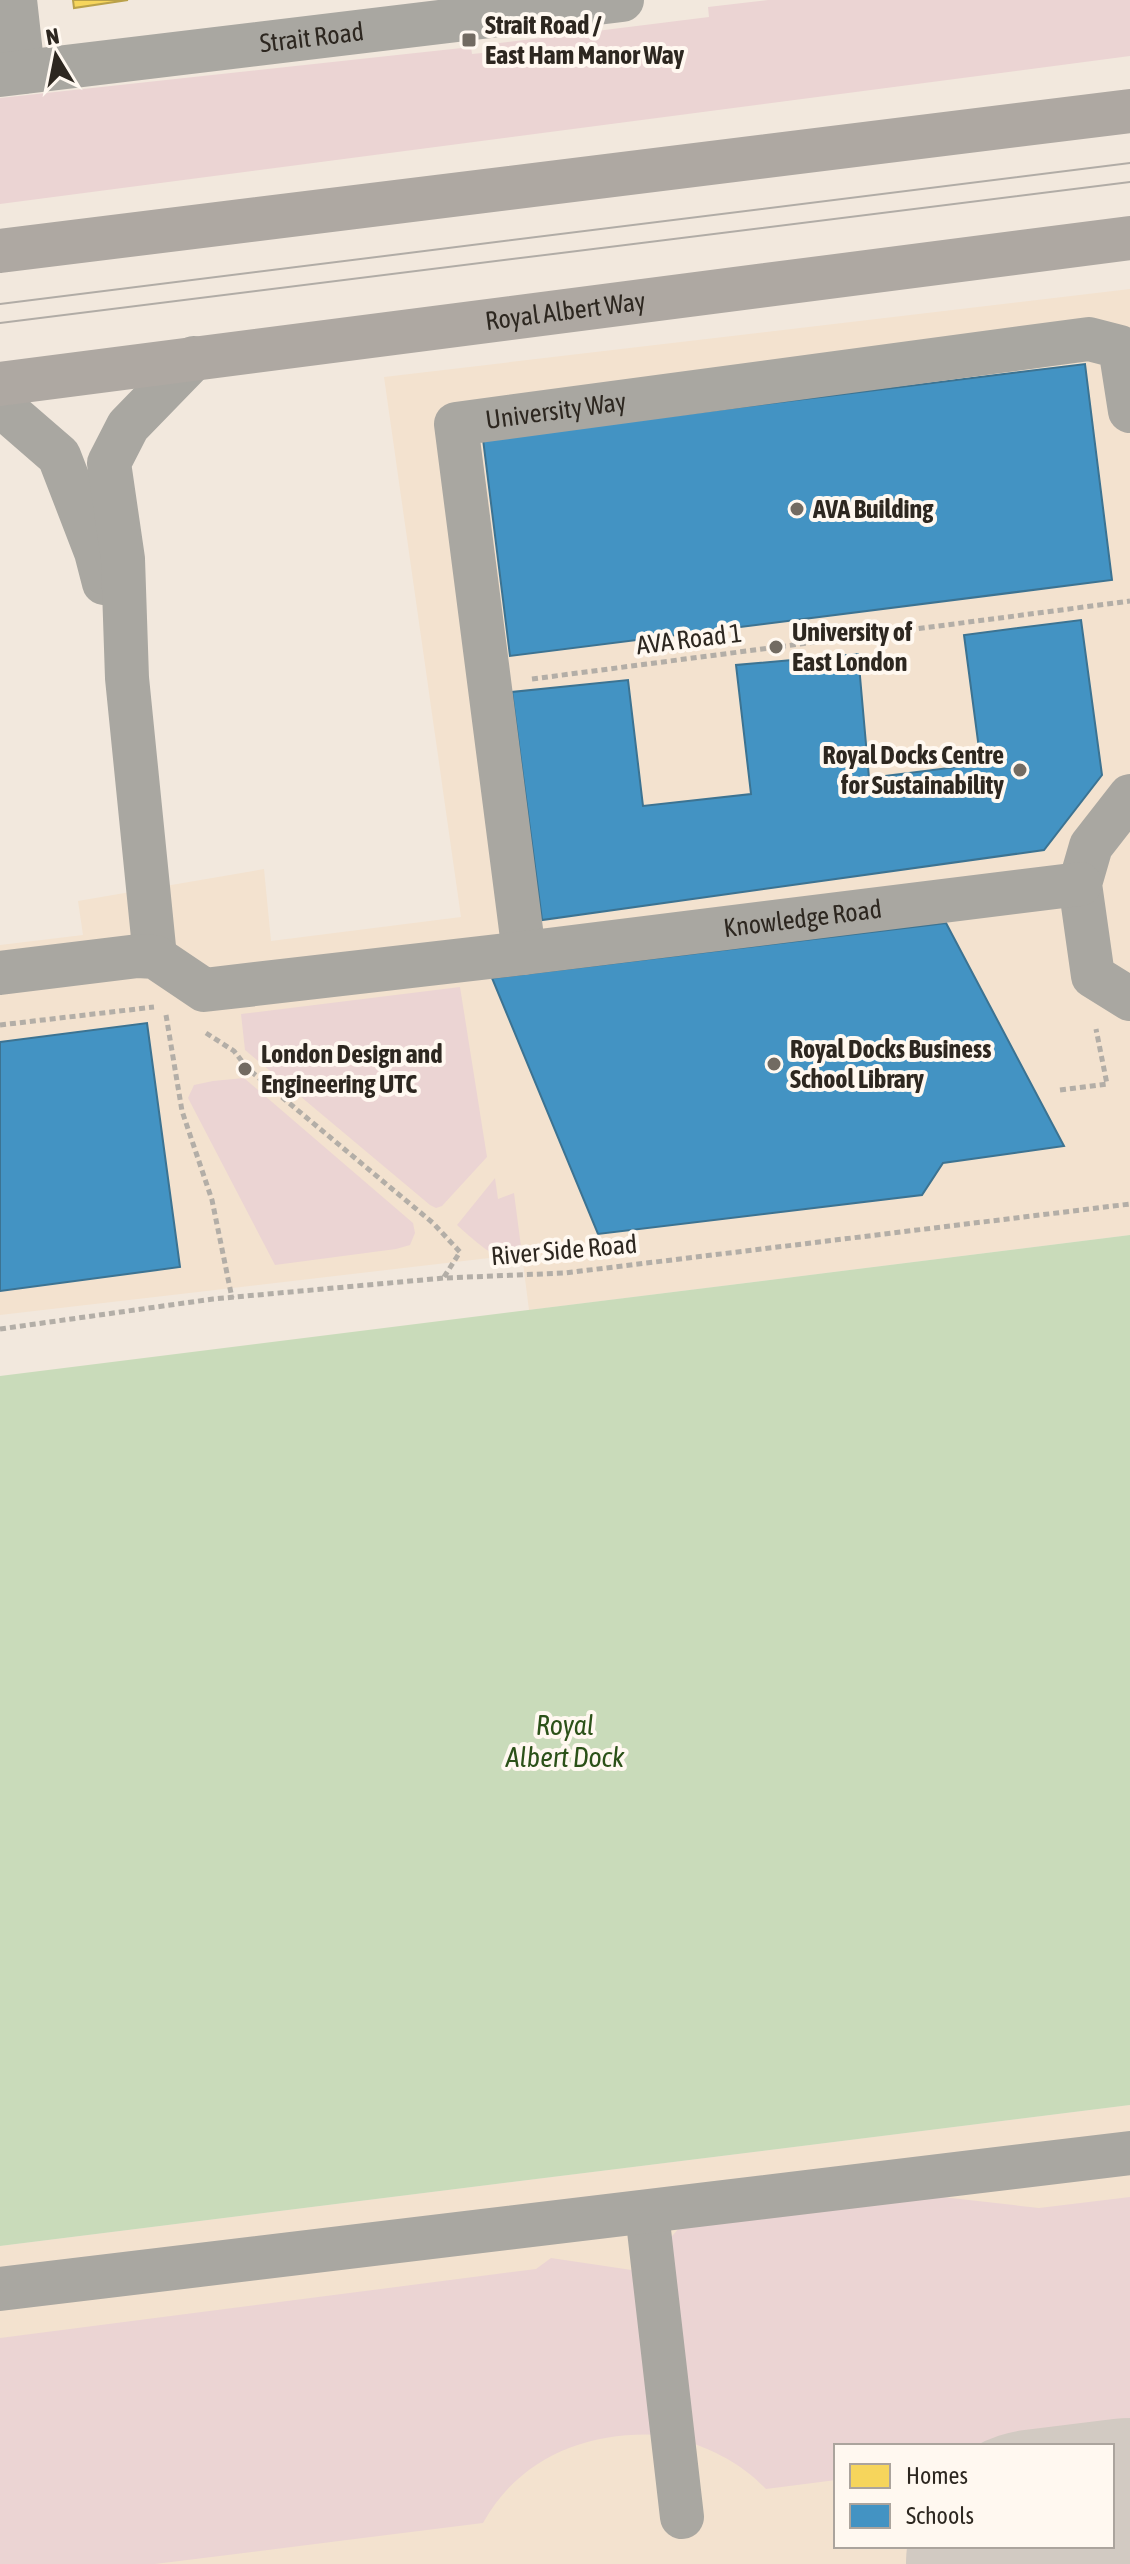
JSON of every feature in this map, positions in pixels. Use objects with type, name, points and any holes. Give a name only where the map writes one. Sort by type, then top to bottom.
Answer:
[{"type":"main road","points":[[0,251],[1130,111]]},
{"type":"main road","name":"Royal Albert Way","points":[[0,384],[1130,238]]},
{"type":"street","points":[[12,74],[15,0]]},
{"type":"street","name":"Strait Road","points":[[12,74],[622,0]]},
{"type":"street","name":"University Way","points":[[524,953],[456,424],[1089,339],[1120,347],[1130,411]]},
{"type":"street","points":[[0,973],[138,956],[155,957],[127,678],[123,559],[109,463],[128,426],[194,358]]},
{"type":"street","points":[[0,405],[59,456],[96,552],[127,678]]},
{"type":"street","points":[[1125,996],[1093,976],[1080,884],[1091,846],[1130,796]]},
{"type":"street","name":"Knowledge Road","points":[[155,957],[204,990],[1080,884]]},
{"type":"street","points":[[0,2289],[1130,2153]]},
{"type":"street","points":[[647,2213],[682,2517]]},
{"type":"path","name":"AVA Road 1","points":[[491,685],[1130,601]]},
{"type":"path","points":[[1060,1090],[1107,1084],[1096,1027],[1125,996]]},
{"type":"path","points":[[0,1025],[165,1006],[182,1111],[212,1200],[232,1298]]},
{"type":"path","points":[[234,1051],[247,1068],[442,1233],[460,1252],[444,1278]]},
{"type":"path","name":"River Side Road","points":[[0,1329],[232,1298],[444,1278],[565,1273],[1130,1204]]},
{"type":"shaded area","points":[[768,0],[1130,0],[1130,56],[0,204],[0,98],[471,47],[472,54],[492,52],[491,44],[709,17],[708,7]]},
{"type":"shaded area","name":"University of East London","points":[[1130,289],[1130,1235],[529,1310],[523,1263],[498,1257],[0,1315],[0,945],[83,935],[78,901],[264,869],[271,941],[461,917],[384,377]]},
{"type":"shaded area","points":[[460,987],[487,1157],[442,1206],[436,1208],[245,1050],[241,1014]]},
{"type":"shaded area","points":[[244,1078],[413,1223],[415,1233],[410,1245],[275,1265],[188,1098],[194,1085]]},
{"type":"shaded area","points":[[495,1178],[498,1199],[514,1193],[523,1262],[496,1256],[457,1225]]},
{"type":"shaded area","points":[[1130,2105],[1130,2564],[0,2564],[0,2246]]},
{"type":"shaded area","points":[[942,2197],[1039,2208],[1130,2197],[1130,2442],[834,2444],[834,2480],[766,2489],[728,2459],[683,2440],[666,2243],[680,2227]]},
{"type":"shaded area","points":[[551,2258],[645,2272],[663,2435],[609,2437],[560,2452],[516,2480],[483,2523],[155,2564],[0,2564],[0,2338],[536,2269]]},
{"type":"water","name":"Royal Albert Dock","points":[[1130,1235],[1130,2105],[0,2246],[0,1376]]},
{"type":"building: Homes","points":[[73,0],[128,0],[74,8]]},
{"type":"building: Schools","name":"AVA Building","points":[[1085,364],[1112,580],[510,656],[483,439]]},
{"type":"building: Schools","name":"Royal Docks Centre for Sustainability","points":[[1081,620],[1102,775],[1044,850],[542,920],[512,692],[628,680],[643,806],[751,794],[736,665],[858,654],[869,778],[981,764],[964,635]]},
{"type":"building: Schools","name":"Royal Docks Business School Library","points":[[946,923],[1064,1146],[943,1163],[922,1195],[598,1234],[492,978]]},
{"type":"building: Schools","points":[[147,1023],[180,1267],[0,1291],[0,1042]]},
{"type":"runway","points":[[1041,2564],[1130,2553]]},
{"type":"tram line","points":[[0,304],[1130,163]]},
{"type":"tram line","points":[[0,323],[1130,182]]},
{"type":"place","name":"Strait Road / East Ham Manor Way","points":[[469,40]]},
{"type":"place","name":"AVA Building","points":[[797,509]]},
{"type":"place","name":"University of East London","points":[[776,647]]},
{"type":"place","name":"Royal Docks Centre for Sustainability","points":[[1020,770]]},
{"type":"place","name":"Royal Docks Business School Library","points":[[774,1064]]},
{"type":"place","name":"London Design and Engineering UTC","points":[[245,1069]]}]
